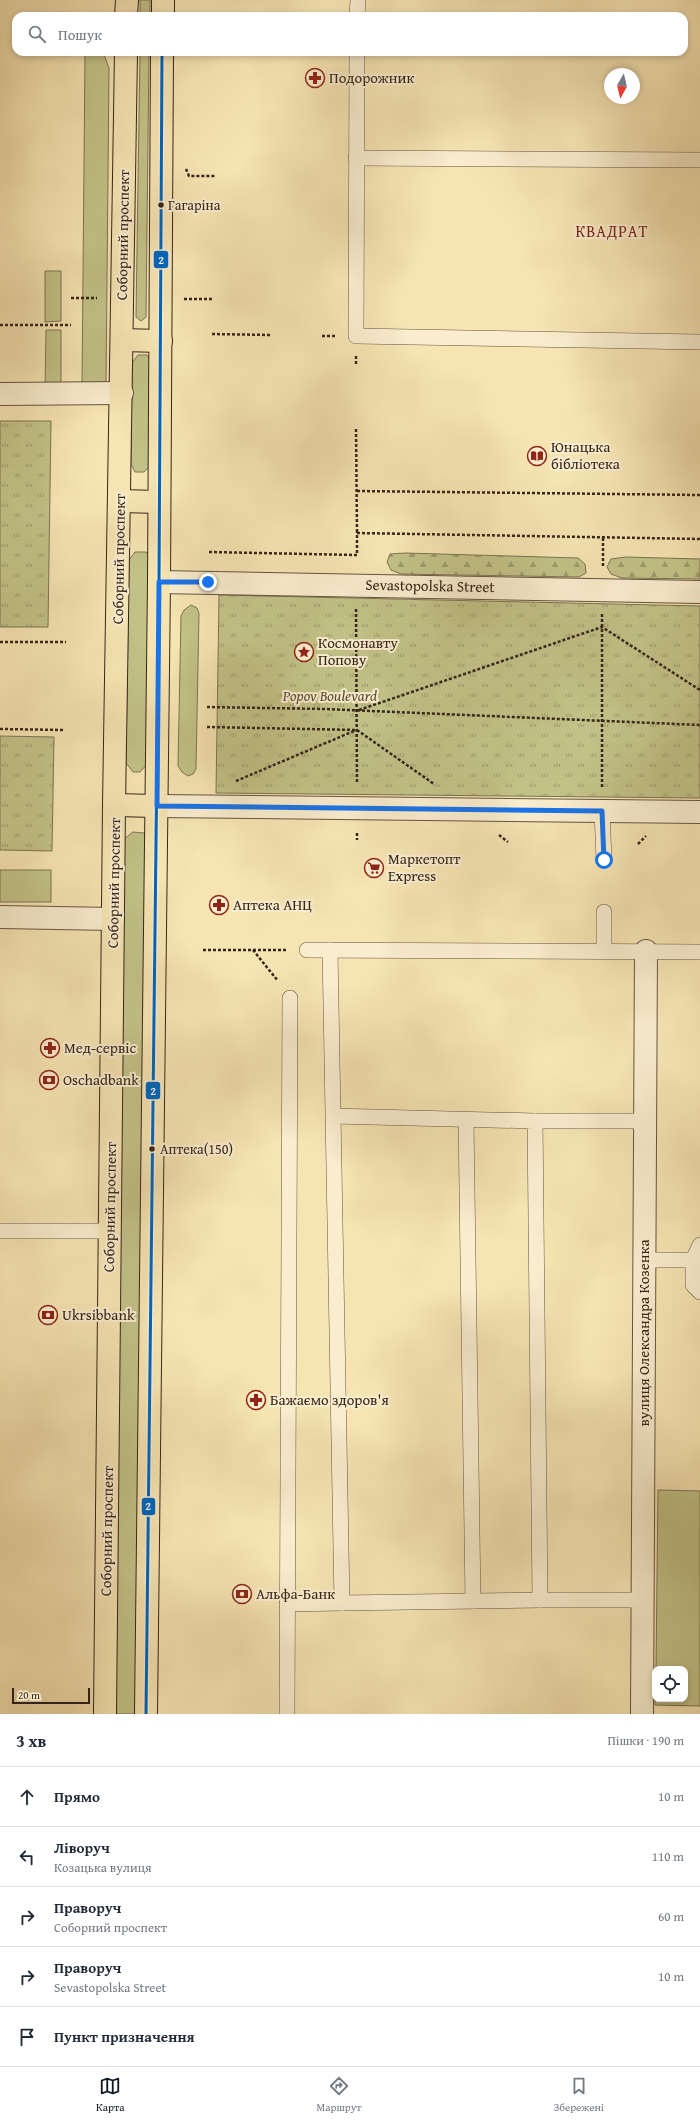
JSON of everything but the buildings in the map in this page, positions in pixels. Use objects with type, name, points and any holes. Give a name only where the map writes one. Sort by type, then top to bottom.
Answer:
[{"type":"main road","points":[[126,12],[127,0]]},
{"type":"main road","points":[[163,0],[163,12]]},
{"type":"main road","name":"Соборний проспект","points":[[105,1714],[114,805],[122,394],[126,56]]},
{"type":"main road","points":[[146,1714],[160,502],[162,56]]},
{"type":"main road","points":[[122,340],[161,341]]},
{"type":"main road","points":[[120,501],[160,502]]},
{"type":"main road","points":[[114,805],[157,806]]},
{"type":"street","points":[[0,394],[122,394]]},
{"type":"street","name":"Sevastopolska Street","points":[[159,582],[700,592]]},
{"type":"street","points":[[157,806],[700,812]]},
{"type":"street","points":[[0,917],[113,919]]},
{"type":"street","name":"вулиця Олександра Козенка","points":[[642,1714],[646,952]]},
{"type":"lane","points":[[358,0],[358,12]]},
{"type":"lane","points":[[357,56],[356,336],[700,342]]},
{"type":"lane","points":[[356,158],[700,160]]},
{"type":"lane","points":[[602,811],[604,860]]},
{"type":"lane","points":[[604,912],[604,951]]},
{"type":"lane","points":[[307,950],[700,952]]},
{"type":"lane","points":[[330,950],[342,1603]]},
{"type":"lane","points":[[287,1714],[290,998]]},
{"type":"lane","points":[[333,1116],[466,1120],[645,1121]]},
{"type":"lane","points":[[466,1120],[473,1601]]},
{"type":"lane","points":[[535,1120],[540,1600]]},
{"type":"lane","points":[[0,1231],[110,1231]]},
{"type":"lane","points":[[700,1245],[693,1260],[693,1285],[700,1292]]},
{"type":"lane","points":[[645,1260],[693,1260]]},
{"type":"lane","points":[[287,1604],[643,1600]]},
{"type":"path","points":[[71,298],[98,298]]},
{"type":"path","points":[[178,299],[214,299]]},
{"type":"path","points":[[0,325],[71,325]]},
{"type":"path","points":[[212,334],[270,335]]},
{"type":"path","points":[[209,552],[357,556],[356,430]]},
{"type":"path","points":[[357,491],[700,495]]},
{"type":"path","points":[[357,533],[700,539]]},
{"type":"path","points":[[603,537],[603,573]]},
{"type":"path","points":[[356,605],[357,840]]},
{"type":"path","points":[[602,612],[602,811]]},
{"type":"path","points":[[357,710],[602,627]]},
{"type":"path","points":[[602,627],[700,690]]},
{"type":"path","points":[[0,642],[66,642]]},
{"type":"path","points":[[207,707],[357,710],[700,725]]},
{"type":"path","points":[[207,727],[357,730]]},
{"type":"path","points":[[0,729],[65,730]]},
{"type":"path","points":[[230,784],[357,730]]},
{"type":"path","points":[[203,950],[307,950]]},
{"type":"path","points":[[253,950],[290,998]]},
{"type":"green space","points":[[140,0],[150,0],[150,12],[140,12]]},
{"type":"green space","points":[[85,56],[104,56],[109,68],[106,387],[82,387]]},
{"type":"green space","points":[[140,56],[149,56],[146,317],[141,321],[136,317]]},
{"type":"green space","points":[[45,271],[61,271],[61,321],[45,322]]},
{"type":"green space","points":[[46,330],[61,330],[61,390],[45,390]]},
{"type":"green space","points":[[138,355],[147,355],[152,363],[151,465],[144,472],[135,472],[131,464],[132,363]]},
{"type":"green space","points":[[0,421],[51,421],[48,627],[0,627]]},
{"type":"green space","points":[[135,552],[146,552],[152,560],[147,764],[140,772],[133,772],[126,763],[129,560]]},
{"type":"green space","points":[[405,553],[578,558],[585,564],[586,573],[579,577],[401,574],[391,570],[387,562],[390,554]]},
{"type":"green space","points":[[626,557],[700,559],[700,579],[622,578],[611,574],[607,567],[611,559]]},
{"type":"green space","name":"Popov Boulevard","points":[[219,595],[700,606],[700,798],[216,793]]},
{"type":"green space","points":[[191,605],[197,608],[199,613],[196,769],[193,774],[188,776],[182,772],[178,766],[181,616],[184,610]]},
{"type":"green space","points":[[0,736],[54,737],[52,851],[0,850]]},
{"type":"green space","points":[[133,832],[144,833],[150,840],[136,1714],[116,1714],[124,839]]},
{"type":"green space","points":[[0,870],[51,870],[51,902],[0,902]]},
{"type":"green space","points":[[658,1490],[700,1491],[700,1706],[655,1705],[655,1702],[688,1702],[688,1666],[656,1666]]},
{"type":"transit line","name":"2","points":[[146,1714],[159,582],[162,56]]},
{"type":"place","name":"Подорожник","points":[[315,78]]},
{"type":"place","name":"Гагаріна","points":[[161,205]]},
{"type":"place","name":"Юнацька бібліотека","points":[[537,456]]},
{"type":"place","name":"Космонавту Попову","points":[[304,652]]},
{"type":"place","name":"Маркетопт Express","points":[[374,868]]},
{"type":"place","name":"Аптека АНЦ","points":[[219,905]]},
{"type":"place","name":"Мед-сервіс","points":[[50,1048]]},
{"type":"place","name":"Oschadbank","points":[[49,1080]]},
{"type":"place","name":"Аптека(150)","points":[[152,1149]]},
{"type":"place","name":"Ukrsibbank","points":[[48,1315]]},
{"type":"place","name":"Бажаємо здоров'я","points":[[256,1400]]},
{"type":"place","name":"Альфа-Банк","points":[[242,1594]]},
{"type":"district","name":"КВАДРАТ","points":[[612,231]]},
{"type":"route","points":[[208,582],[159,582],[157,806],[602,811],[604,860]]}]
